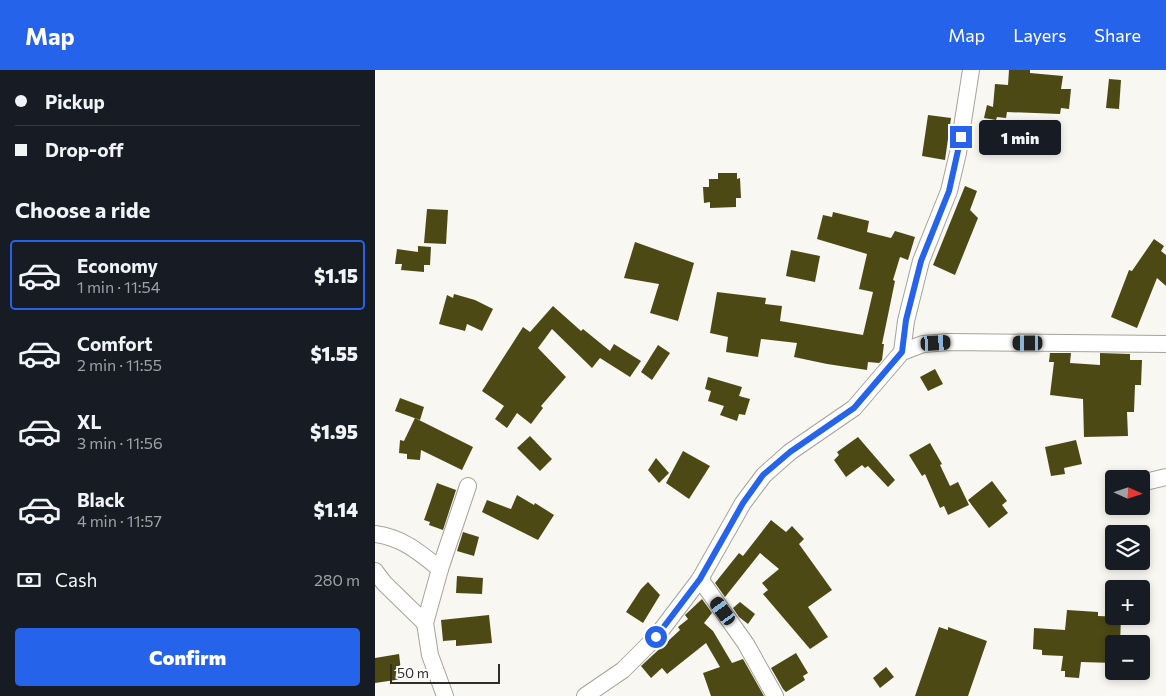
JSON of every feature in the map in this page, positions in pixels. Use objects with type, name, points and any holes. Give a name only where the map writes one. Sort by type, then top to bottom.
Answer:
[{"type":"street","points":[[902,352],[906,320],[921,261],[949,191],[958,153],[971,70]]},
{"type":"street","points":[[585,696],[623,670],[650,644],[700,579],[743,503],[763,475],[790,452],[854,408],[902,352],[923,344],[949,342],[1166,344]]},
{"type":"street","points":[[1150,481],[1166,477]]},
{"type":"street","points":[[445,696],[430,655],[425,622],[440,569],[469,486]]},
{"type":"street","points":[[375,534],[385,535],[411,545],[440,569]]},
{"type":"street","points":[[375,571],[384,583],[425,622]]},
{"type":"street","points":[[700,579],[747,644],[775,696]]},
{"type":"building","points":[[1009,70],[1030,70],[1030,73],[1063,76],[1061,89],[1071,89],[1069,109],[1061,108],[1060,114],[1007,112],[1006,118],[997,117],[996,120],[984,118],[987,105],[993,107],[995,84],[1008,85]]},
{"type":"building","points":[[1109,79],[1121,80],[1119,109],[1106,108]]},
{"type":"building","points":[[928,115],[951,118],[945,160],[922,156]]},
{"type":"building","points":[[718,173],[737,173],[737,179],[740,178],[741,198],[736,198],[736,207],[710,208],[710,202],[704,203],[703,187],[709,187],[709,179],[718,179]]},
{"type":"building","points":[[965,186],[977,191],[970,210],[978,218],[955,275],[933,265]]},
{"type":"building","points":[[427,209],[448,210],[446,244],[424,243]]},
{"type":"building","points":[[833,212],[869,221],[867,232],[891,238],[895,231],[915,237],[908,260],[900,257],[893,280],[895,281],[882,344],[884,344],[882,360],[879,363],[868,362],[867,370],[827,364],[794,357],[797,343],[761,339],[758,357],[726,352],[728,337],[710,333],[717,292],[766,298],[765,304],[782,306],[780,321],[863,335],[873,292],[859,289],[867,254],[817,239],[823,215],[832,217]]},
{"type":"building","points":[[1154,239],[1164,246],[1161,251],[1166,255],[1166,286],[1157,278],[1137,328],[1111,317],[1129,270],[1132,271]]},
{"type":"building","points":[[635,242],[694,263],[678,321],[650,313],[659,284],[624,278]]},
{"type":"building","points":[[418,246],[431,247],[430,265],[424,265],[424,272],[401,270],[402,264],[395,264],[397,249],[418,252]]},
{"type":"building","points":[[791,250],[820,256],[815,282],[786,276]]},
{"type":"building","points":[[454,294],[475,300],[493,309],[482,331],[467,324],[465,331],[439,324],[447,295],[453,298]]},
{"type":"building","points":[[553,306],[581,331],[583,329],[610,351],[614,344],[641,361],[630,377],[600,358],[592,368],[552,329],[538,348],[566,377],[541,406],[543,408],[531,424],[517,413],[507,428],[495,419],[504,406],[482,391],[523,327],[530,332]]},
{"type":"building","points":[[658,345],[670,353],[652,380],[641,372]]},
{"type":"building","points":[[1050,353],[1071,353],[1070,363],[1100,365],[1100,353],[1130,354],[1130,360],[1142,360],[1141,385],[1135,385],[1134,412],[1127,412],[1128,436],[1084,437],[1083,399],[1050,395],[1054,362],[1049,362]]},
{"type":"building","points":[[935,369],[943,384],[928,391],[920,377]]},
{"type":"building","points":[[708,377],[742,387],[739,396],[750,399],[745,415],[739,414],[737,421],[720,415],[724,406],[708,401],[711,391],[705,389]]},
{"type":"building","points":[[400,398],[424,407],[420,420],[395,411]]},
{"type":"building","points":[[415,418],[473,447],[462,470],[421,450],[420,460],[407,459],[407,454],[399,453],[400,440],[404,441]]},
{"type":"building","points":[[530,436],[552,459],[540,471],[517,448]]},
{"type":"building","points":[[858,437],[895,480],[888,487],[868,466],[865,468],[862,465],[846,477],[834,460],[839,455],[837,452]]},
{"type":"building","points":[[1076,440],[1082,464],[1064,468],[1065,474],[1051,476],[1045,447]]},
{"type":"building","points":[[930,443],[942,464],[940,465],[950,486],[958,482],[969,505],[948,515],[944,506],[940,508],[925,474],[922,476],[909,455]]},
{"type":"building","points":[[683,451],[710,466],[689,499],[666,483]]},
{"type":"building","points":[[656,458],[669,473],[659,483],[648,470]]},
{"type":"building","points":[[992,481],[1007,501],[1002,505],[1008,513],[989,528],[968,500]]},
{"type":"building","points":[[437,483],[456,490],[443,530],[429,525],[430,522],[424,520]]},
{"type":"building","points":[[517,495],[534,505],[535,503],[554,515],[538,540],[482,512],[487,500],[511,509]]},
{"type":"building","points":[[771,520],[786,532],[792,526],[804,539],[799,544],[832,590],[808,607],[828,637],[810,649],[763,594],[768,590],[762,583],[779,569],[760,553],[725,597],[715,583],[739,553],[743,556]]},
{"type":"building","points":[[463,532],[479,537],[474,556],[457,551]]},
{"type":"building","points":[[457,576],[483,578],[482,594],[456,593]]},
{"type":"building","points":[[648,582],[660,595],[643,623],[626,612],[641,589]]},
{"type":"building","points":[[702,599],[712,613],[704,623],[713,631],[732,663],[743,659],[764,696],[711,696],[703,673],[720,667],[706,643],[667,674],[662,668],[651,678],[641,666],[680,630],[678,627],[688,619],[685,615]]},
{"type":"building","points":[[740,602],[755,614],[748,624],[739,617],[733,608]]},
{"type":"building","points":[[1067,610],[1098,612],[1098,616],[1105,616],[1105,625],[1121,625],[1120,635],[1105,635],[1105,663],[1081,662],[1079,678],[1065,677],[1065,671],[1061,671],[1063,656],[1042,655],[1042,650],[1033,649],[1034,628],[1065,630]]},
{"type":"building","points":[[489,615],[492,643],[456,646],[456,640],[443,641],[441,620]]},
{"type":"building","points":[[939,627],[948,630],[948,627],[987,641],[968,696],[915,696]]},
{"type":"building","points":[[796,653],[808,673],[803,676],[805,680],[786,692],[771,668]]},
{"type":"building","points":[[399,654],[402,679],[375,683],[375,658]]},
{"type":"building","points":[[886,667],[894,677],[880,688],[873,678]]},
{"type":"route","points":[[656,637],[700,579],[743,503],[763,475],[790,452],[854,408],[902,352],[906,320],[921,261],[949,191],[961,137]]}]
